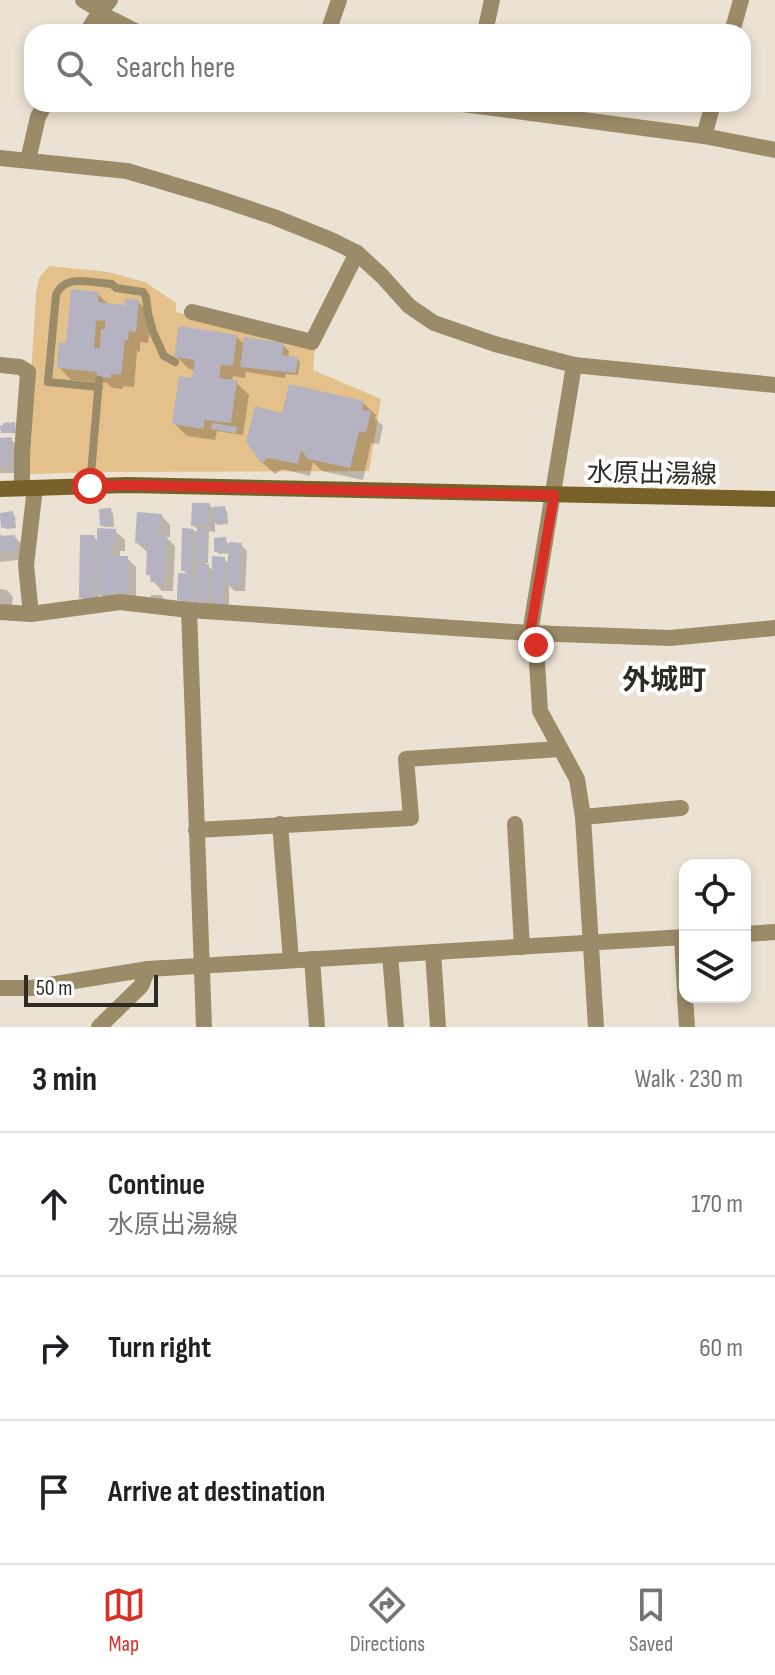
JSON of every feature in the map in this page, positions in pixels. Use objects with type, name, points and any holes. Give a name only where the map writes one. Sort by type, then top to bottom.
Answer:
[{"type":"main road","name":"水原出湯線","points":[[0,489],[127,485],[775,499]]},
{"type":"street","points":[[83,0],[95,7],[104,6],[127,24]]},
{"type":"street","points":[[331,24],[339,0]]},
{"type":"street","points":[[487,24],[492,0]]},
{"type":"street","points":[[734,24],[741,0]]},
{"type":"street","points":[[92,24],[104,6]]},
{"type":"street","points":[[28,160],[41,112]]},
{"type":"street","points":[[526,112],[704,136],[775,150]]},
{"type":"street","points":[[704,136],[711,112]]},
{"type":"street","points":[[0,158],[127,171],[274,217],[357,253],[409,306],[434,323],[495,344],[574,365],[775,385]]},
{"type":"street","points":[[192,312],[312,342],[357,253]]},
{"type":"street","points":[[0,365],[20,367],[28,372],[22,453],[29,488],[26,565],[31,614]]},
{"type":"street","points":[[574,365],[530,633],[536,645],[540,711],[577,779],[583,817],[596,1027]]},
{"type":"street","points":[[0,612],[31,614],[120,602],[189,610],[530,633],[670,638],[775,628]]},
{"type":"street","points":[[189,610],[204,1027]]},
{"type":"street","points":[[196,830],[411,818],[406,759],[560,749]]},
{"type":"street","points":[[583,817],[681,808]]},
{"type":"street","points":[[280,824],[291,960]]},
{"type":"street","points":[[515,824],[522,947]]},
{"type":"street","points":[[751,934],[775,932]]},
{"type":"street","points":[[0,988],[31,988],[148,969],[679,937]]},
{"type":"street","points":[[433,952],[438,1027]]},
{"type":"street","points":[[390,955],[396,1027]]},
{"type":"street","points":[[312,959],[317,1027]]},
{"type":"street","points":[[99,1027],[141,986],[148,969]]},
{"type":"street","points":[[686,1003],[687,1027]]},
{"type":"lane","points":[[90,486],[99,384],[48,382],[56,295],[60,286],[69,281],[112,284],[116,288],[143,292],[153,332],[164,356],[175,362]]},
{"type":"shaded area","points":[[49,266],[108,272],[145,282],[176,303],[176,312],[315,347],[313,370],[381,399],[369,471],[29,474],[26,457],[36,294],[39,278]]},
{"type":"building","points":[[71,289],[99,292],[98,302],[125,305],[125,298],[139,300],[136,332],[129,331],[128,340],[125,340],[121,375],[111,374],[111,378],[97,376],[97,372],[57,368],[59,342],[66,343]],"holes":[[[96,320],[105,321],[105,329],[101,329],[100,348],[94,348]]]},
{"type":"building","points":[[179,326],[237,335],[233,366],[221,365],[219,378],[237,380],[231,423],[205,420],[203,429],[172,424],[179,376],[192,378],[195,360],[174,357]]},
{"type":"building","points":[[244,337],[284,343],[282,355],[298,357],[296,373],[240,367]]},
{"type":"building","points":[[289,384],[364,401],[362,410],[371,411],[366,433],[359,431],[350,468],[308,459],[301,450],[298,464],[268,458],[261,463],[246,442],[255,406],[282,413]]},
{"type":"building","points":[[15,422],[16,433],[1,433],[0,425]]},
{"type":"building","points":[[212,423],[237,427],[236,433],[211,429]]},
{"type":"building","points":[[12,437],[12,467],[0,467],[0,438]]},
{"type":"building","points":[[192,503],[210,503],[209,526],[191,526]]},
{"type":"building","points":[[225,506],[227,522],[214,523],[213,507]]},
{"type":"building","points":[[111,508],[112,525],[100,526],[99,509]]},
{"type":"building","points":[[13,511],[15,526],[1,528],[0,513]]},
{"type":"building","points":[[137,512],[162,514],[161,529],[157,528],[157,534],[167,535],[164,583],[150,582],[151,575],[146,575],[147,544],[135,543]]},
{"type":"building","points":[[97,528],[116,529],[116,543],[111,543],[111,556],[128,556],[128,593],[97,595]]},
{"type":"building","points":[[182,528],[194,529],[192,571],[181,571]]},
{"type":"building","points":[[197,528],[207,529],[207,562],[196,561]]},
{"type":"building","points":[[15,535],[17,550],[0,552],[0,536]]},
{"type":"building","points":[[80,535],[95,535],[94,598],[79,598]]},
{"type":"building","points":[[226,537],[227,551],[214,552],[214,538]]},
{"type":"building","points":[[229,542],[242,543],[239,586],[226,586]]},
{"type":"building","points":[[212,556],[225,557],[224,606],[214,605],[214,599],[211,599]]},
{"type":"building","points":[[196,564],[209,564],[208,602],[199,601],[199,604],[196,604]]},
{"type":"building","points":[[178,573],[194,574],[193,600],[177,600]]},
{"type":"district","name":"外城町","points":[[664,679]]},
{"type":"route","points":[[90,486],[554,495],[530,633],[536,645]]}]
